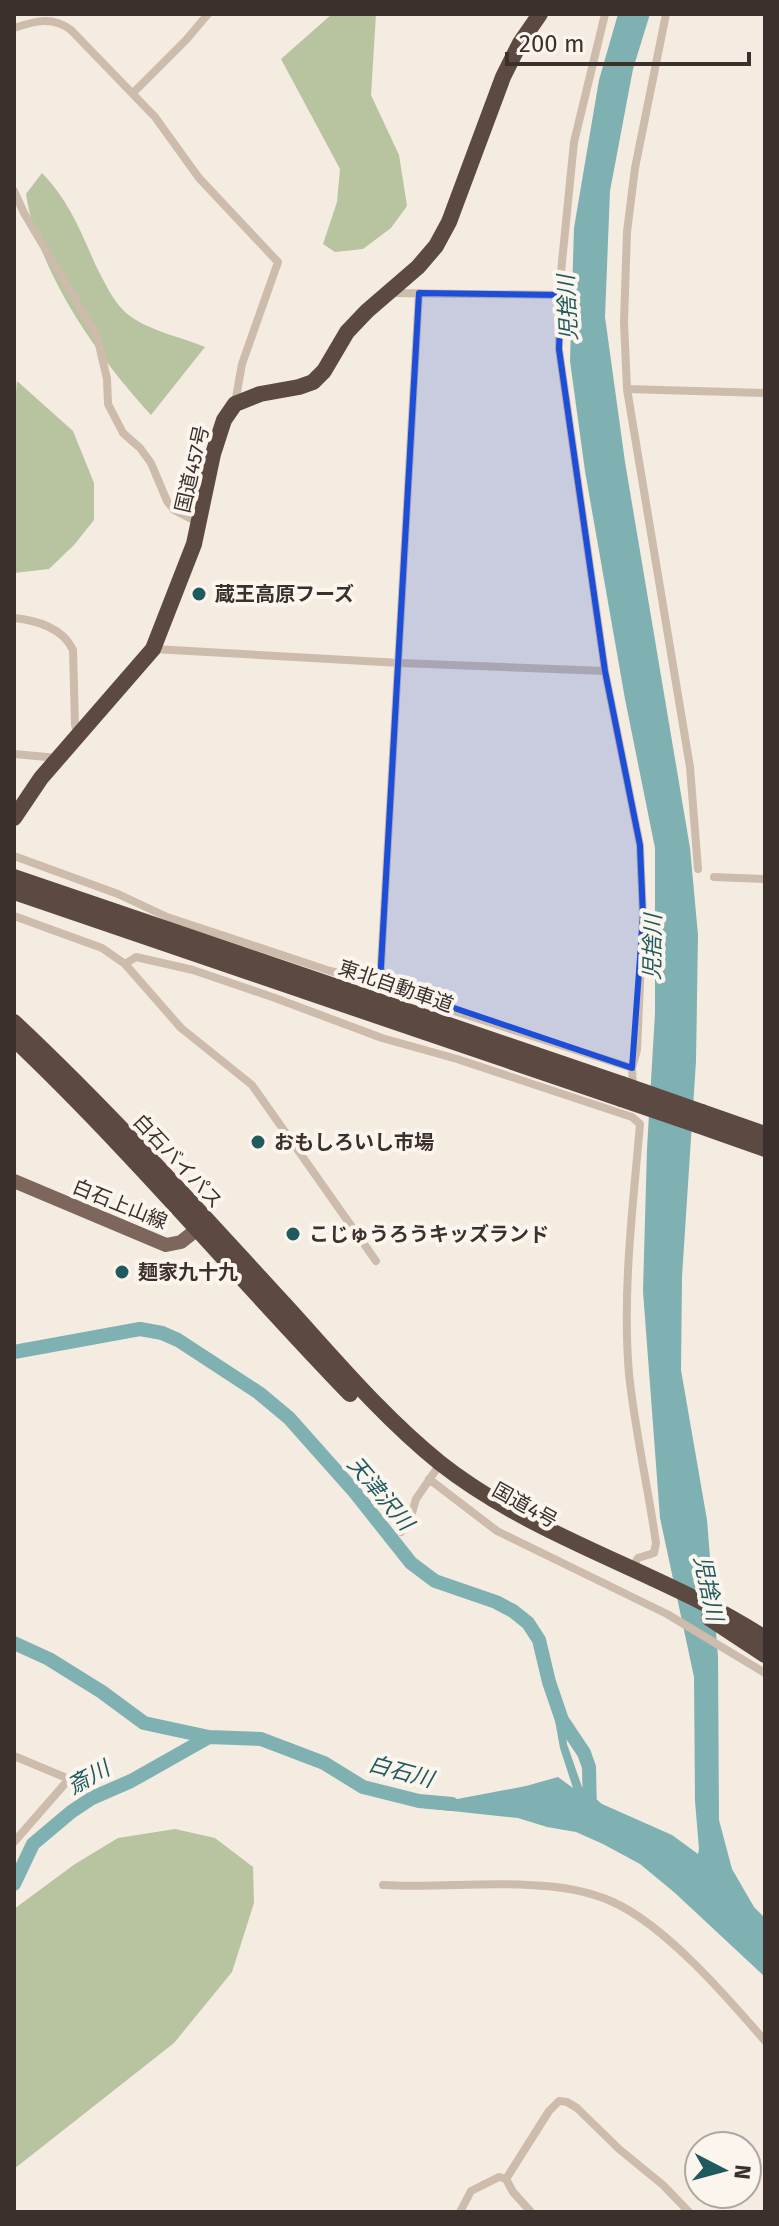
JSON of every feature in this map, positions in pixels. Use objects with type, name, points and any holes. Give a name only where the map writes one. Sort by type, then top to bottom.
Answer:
[{"type":"highway","points":[[235,404],[260,394],[313,382],[324,371],[347,332],[418,267],[436,246],[449,222],[503,77],[520,43],[540,14]]},
{"type":"highway","name":"国道457号","points":[[14,818],[41,778],[153,649],[199,524],[213,454],[224,420],[235,404]]},
{"type":"highway","name":"東北自動車道","points":[[14,877],[700,1118],[765,1134]]},
{"type":"highway","name":"東北自動車道","points":[[14,892],[622,1091]]},
{"type":"highway","name":"白石バイパス","points":[[14,1022],[85,1091],[304,1336]]},
{"type":"highway","name":"白石バイパス","points":[[14,1039],[202,1225]]},
{"type":"highway","name":"東北自動車道","points":[[700,1118],[765,1149]]},
{"type":"highway","name":"国道4号","points":[[304,1336],[375,1420],[434,1471],[506,1520],[642,1577]]},
{"type":"highway","name":"国道4号","points":[[434,1471],[723,1620],[765,1638]]},
{"type":"highway","name":"国道4号","points":[[723,1620],[765,1655]]},
{"type":"main road","name":"白石上山線","points":[[14,1181],[155,1242],[173,1245],[202,1225]]},
{"type":"street","points":[[133,93],[208,14]]},
{"type":"street","points":[[605,14],[574,142],[564,226],[559,349],[605,671],[640,845],[643,886],[632,1117]]},
{"type":"street","points":[[666,14],[635,168],[627,232],[624,322],[627,389],[690,767],[698,869]]},
{"type":"street","points":[[14,28],[39,21],[60,22],[81,39],[155,117],[209,189],[278,262],[242,364],[235,404]]},
{"type":"street","points":[[14,191],[97,336],[107,379],[108,404],[123,433],[151,463],[174,510],[199,524]]},
{"type":"street","points":[[387,293],[561,295]]},
{"type":"street","points":[[380,983],[419,293]]},
{"type":"street","points":[[627,389],[765,393]]},
{"type":"street","points":[[14,618],[32,619],[48,626],[70,643],[73,650],[75,725],[79,736]]},
{"type":"street","points":[[153,649],[605,671]]},
{"type":"street","points":[[14,754],[59,758]]},
{"type":"street","points":[[14,856],[118,894],[167,917],[330,971],[380,983],[448,1009],[632,1068]]},
{"type":"street","points":[[714,877],[765,879]]},
{"type":"street","points":[[14,916],[102,948],[125,964],[181,1028],[252,1085],[376,1261]]},
{"type":"street","points":[[125,964],[136,957],[193,970],[382,1038],[457,1059],[632,1117],[640,1124],[631,1229],[629,1365],[656,1543],[654,1553],[638,1558],[642,1577]]},
{"type":"street","points":[[401,1532],[410,1520],[416,1499],[434,1471],[497,1531],[667,1614],[765,1673]]},
{"type":"street","points":[[14,1756],[69,1779],[14,1842]]},
{"type":"street","points":[[383,1885],[530,1885],[583,1893],[611,1901],[631,1911],[674,1946],[736,2007],[765,2041]]},
{"type":"street","points":[[506,2179],[549,2111],[559,2101],[567,2102],[663,2185],[689,2212]]},
{"type":"street","points":[[460,2212],[471,2191],[499,2177],[506,2179],[531,2212]]},
{"type":"highlighted area","points":[[419,293],[561,295],[559,349],[605,671],[640,845],[643,916],[632,1068],[380,983]]},
{"type":"green space","points":[[332,14],[376,14],[371,95],[399,155],[407,206],[391,228],[363,249],[335,252],[323,244],[337,202],[340,169],[281,59]]},
{"type":"green space","points":[[42,173],[66,204],[120,307],[143,324],[205,347],[151,415],[91,340],[43,254],[26,194]]},
{"type":"green space","points":[[17,381],[73,431],[94,483],[94,520],[49,569],[14,573],[14,414]]},
{"type":"green space","points":[[175,1829],[215,1838],[253,1867],[254,1903],[232,1972],[174,2043],[14,2169],[14,1909],[75,1864],[118,1838]]},
{"type":"water","name":"児捨川","points":[[618,14],[650,14],[633,69],[610,191],[605,317],[625,462],[690,848],[698,935],[696,1061],[682,1277],[681,1370],[707,1520],[718,1657],[719,1820],[732,1869],[754,1907],[765,1918],[765,1977],[640,1864],[603,1844],[576,1832],[518,1818],[415,1807],[558,1777],[573,1788],[560,1748],[552,1704],[564,1709],[567,1744],[582,1787],[602,1804],[672,1835],[698,1854],[699,1849],[695,1801],[694,1677],[660,1518],[643,1291],[655,1013],[655,848],[585,471],[570,361],[574,228],[599,80]]},
{"type":"waterway","name":"天津沢川","points":[[14,1352],[140,1329],[178,1340],[259,1393],[289,1418],[353,1490],[411,1563],[435,1581],[496,1602],[528,1623],[539,1640],[562,1720],[584,1753],[589,1767],[590,1814]]},
{"type":"waterway","name":"白石川","points":[[14,1643],[49,1659],[144,1723],[209,1737],[261,1739],[324,1763],[363,1787],[419,1801],[452,1804]]},
{"type":"waterway","name":"斎川","points":[[14,1884],[33,1844],[71,1812],[209,1737]]},
{"type":"place","name":"蔵王高原フーズ","points":[[199,594]]},
{"type":"place","name":"おもしろいし市場","points":[[258,1142]]},
{"type":"place","name":"こじゅうろうキッズランド","points":[[293,1234]]},
{"type":"place","name":"麺家九十九","points":[[122,1272]]}]
